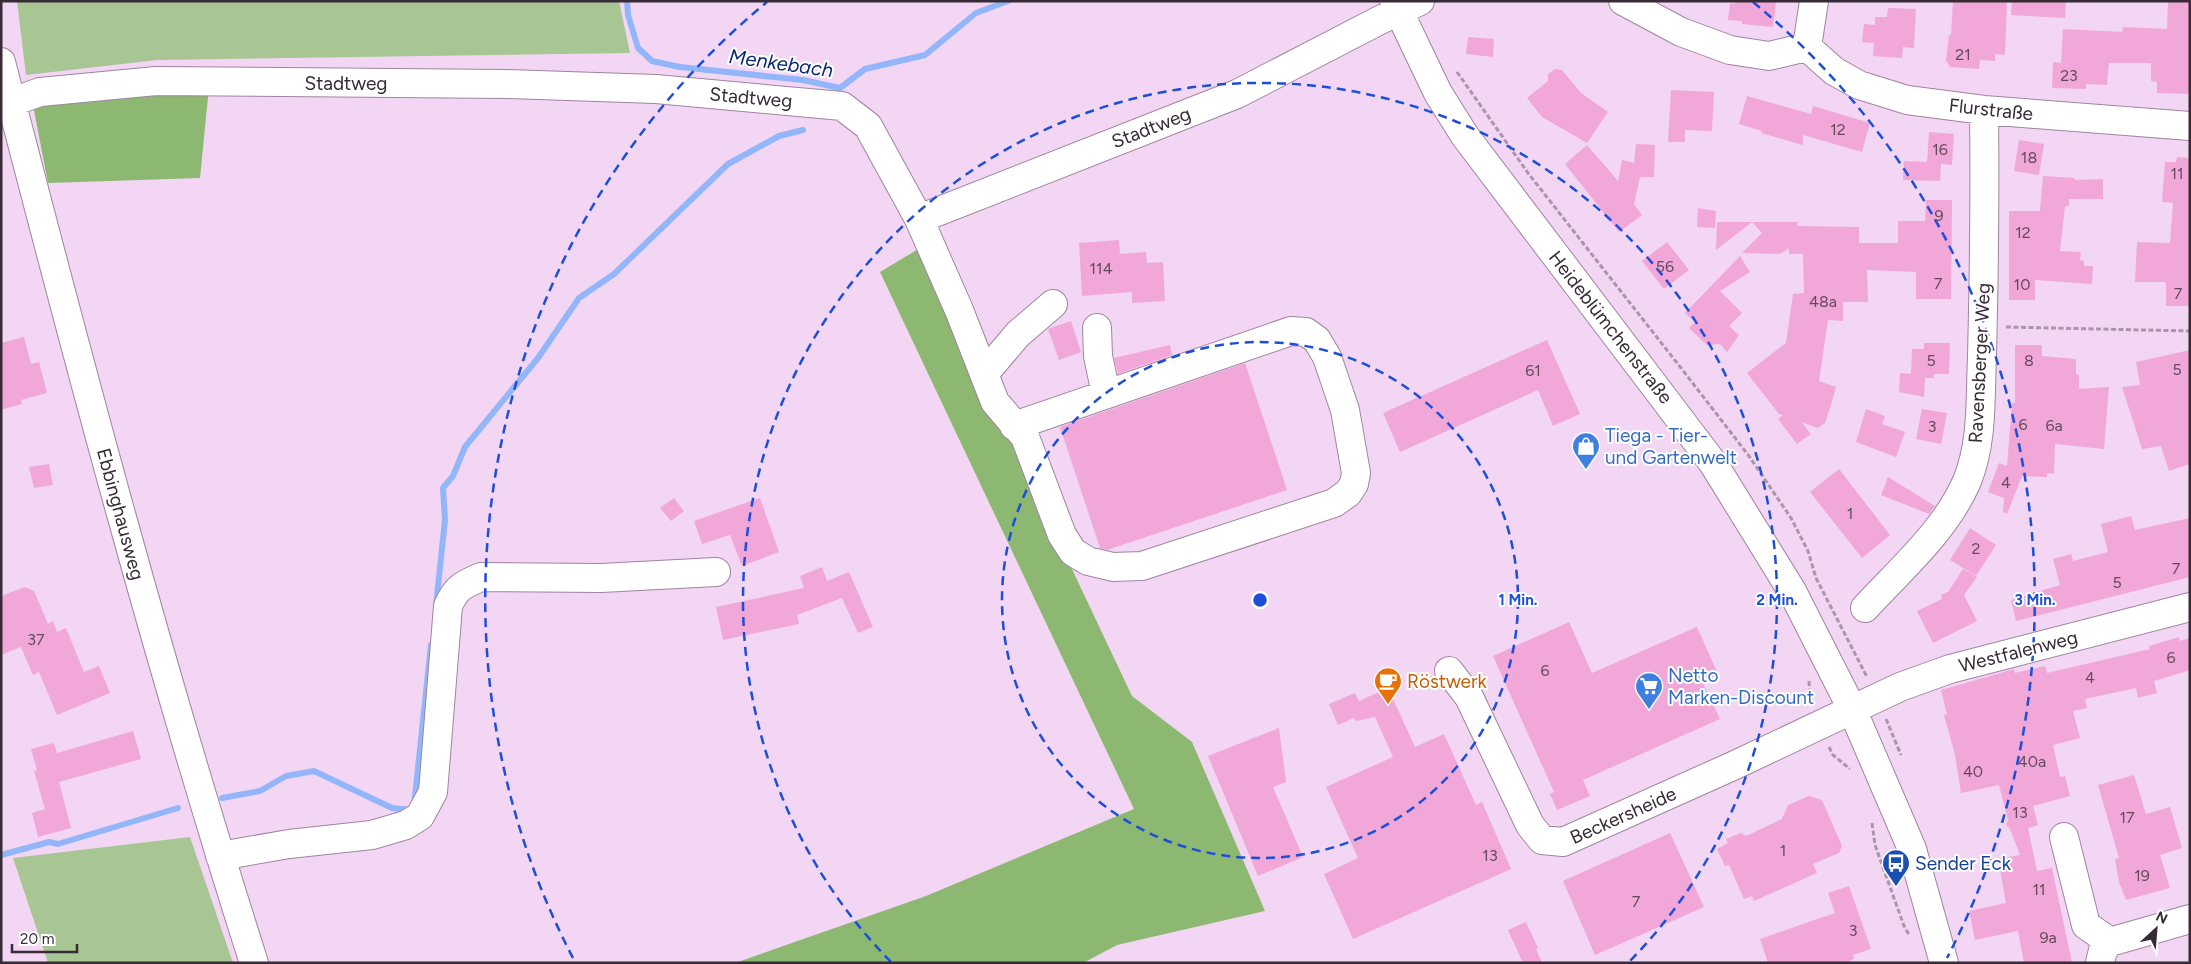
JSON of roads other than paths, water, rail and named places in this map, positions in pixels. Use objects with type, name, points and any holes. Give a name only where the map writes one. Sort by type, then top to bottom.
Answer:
[{"type":"street","points":[[1624,1],[1681,32],[1730,50],[1769,56],[1807,47],[1814,1]]},
{"type":"street","name":"Stadtweg","points":[[6,104],[40,92],[165,81],[506,84],[646,88],[842,106],[868,126],[919,219],[1237,94],[1404,5]]},
{"type":"street","name":"Heideblümchenstraße","points":[[1404,5],[1438,93],[1465,136],[1713,463],[1792,590],[1852,710],[1912,849],[1944,963]]},
{"type":"street","name":"Flurstraße","points":[[1807,47],[1834,71],[1859,85],[1907,100],[1984,110],[2190,126]]},
{"type":"street","name":"Ebbinghausweg","points":[[1,62],[6,104],[140,583],[220,856],[254,963]]},
{"type":"street","name":"Ravensberger Weg","points":[[1865,608],[1930,538],[1951,510],[1967,481],[1979,440],[1983,326],[1984,110]]},
{"type":"street","points":[[919,219],[959,310],[996,402],[1014,426],[1025,438],[1062,535],[1073,552],[1088,561],[1113,567],[1142,566],[1326,506],[1348,493],[1354,484],[1356,473],[1345,410],[1327,357],[1317,340],[1306,332],[1291,331],[1014,426]]},
{"type":"street","points":[[984,374],[1018,334],[1053,304]]},
{"type":"street","points":[[1098,328],[1098,356],[1106,394]]},
{"type":"street","points":[[220,856],[289,844],[372,835],[406,825],[420,816],[433,792],[448,606],[455,592],[465,583],[481,577],[601,578],[716,572]]},
{"type":"street","name":"Westfalenweg","points":[[1852,710],[1900,686],[1950,669],[2190,607]]},
{"type":"street","name":"Beckersheide","points":[[1449,671],[1469,697],[1526,817],[1542,840],[1563,842],[1852,710]]},
{"type":"street","points":[[2064,837],[2086,925],[2105,953],[2190,919]]},
{"type":"waterway","name":"Menkebach","points":[[627,1],[628,15],[638,48],[652,61],[680,67],[803,80],[840,88],[865,69],[925,55],[976,13],[1008,1]]},
{"type":"waterway","points":[[436,605],[445,520],[443,488],[453,476],[465,447],[538,358],[579,298],[614,274],[728,164],[779,136],[803,130]]},
{"type":"waterway","points":[[222,798],[260,791],[286,776],[314,771],[392,808],[410,810],[414,806],[431,645]]},
{"type":"waterway","points":[[1,855],[49,842],[58,844],[178,808]]},
{"type":"place","name":"Tiega - Tier- und Gartenwelt","points":[[1586,470]]},
{"type":"place","name":"Röstwerk","points":[[1388,705]]},
{"type":"place","name":"Netto Marken-Discount","points":[[1649,710]]},
{"type":"place","name":"Sender Eck","points":[[1896,887]]}]
